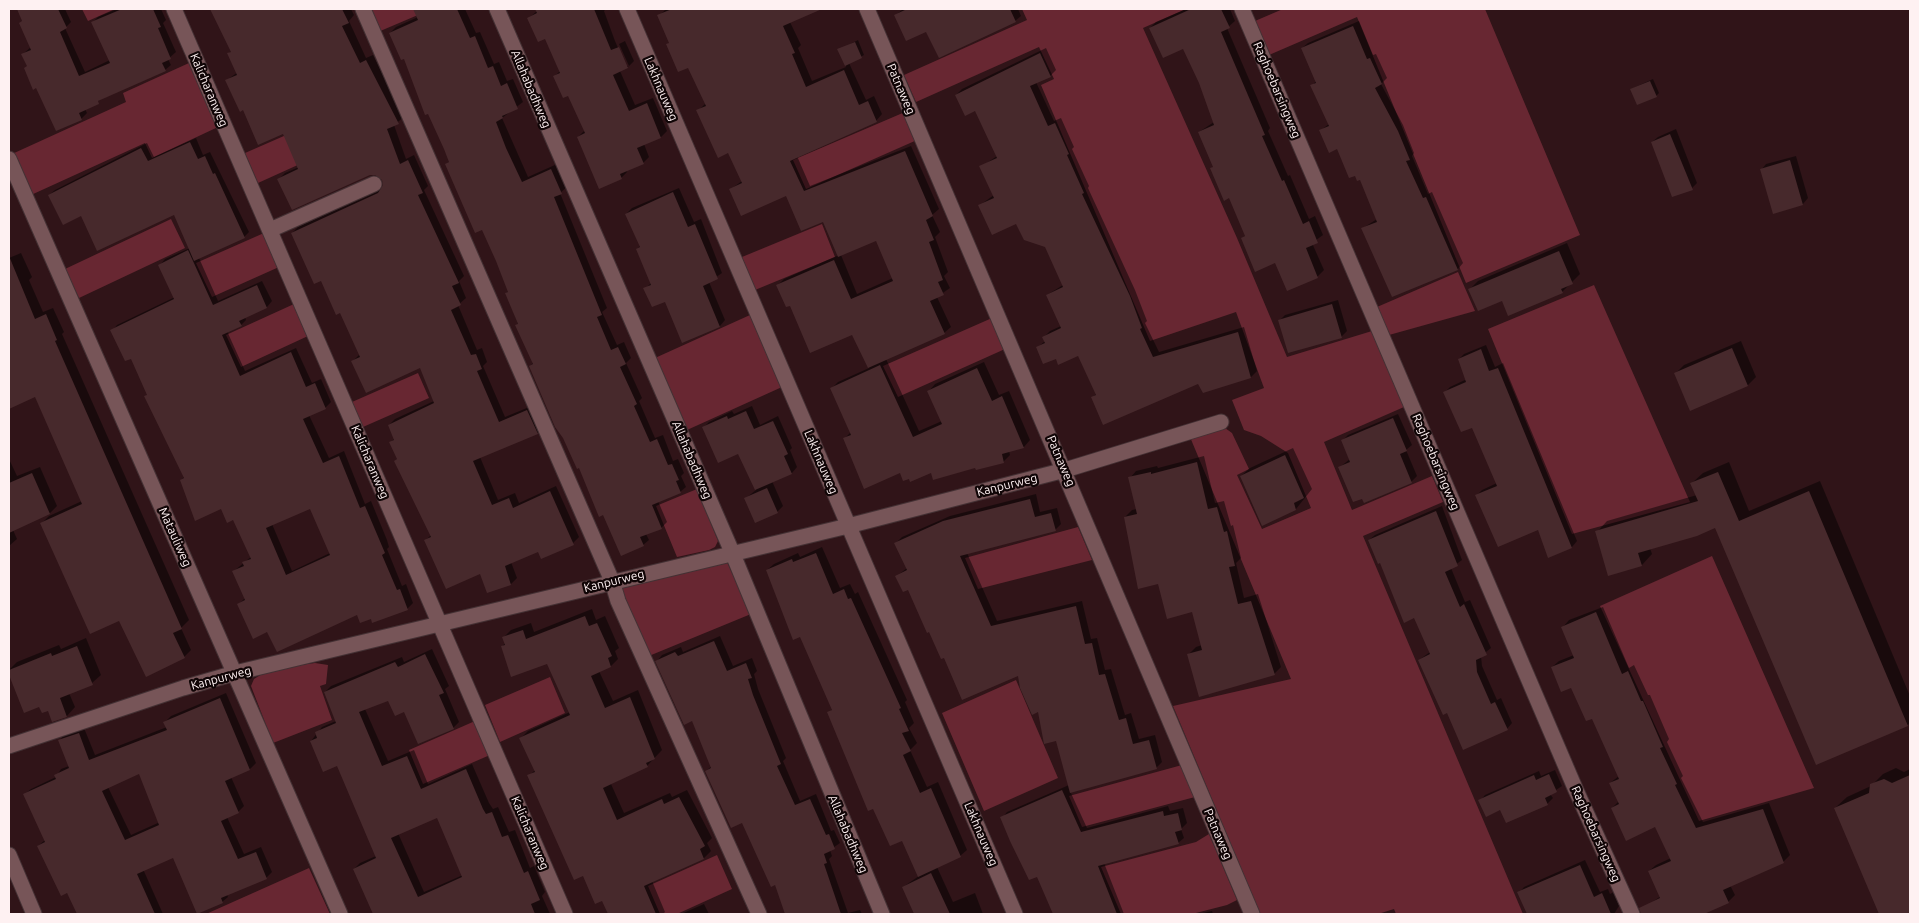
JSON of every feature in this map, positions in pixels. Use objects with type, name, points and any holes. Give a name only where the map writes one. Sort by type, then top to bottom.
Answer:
[{"type":"street","name":"Kalicharanweg","points":[[174,9],[566,914]]},
{"type":"street","points":[[363,9],[612,582],[618,601],[759,914]]},
{"type":"street","name":"Allahabadhweg","points":[[497,9],[732,552],[882,914]]},
{"type":"street","name":"Lakhnauweg","points":[[627,9],[1015,914]]},
{"type":"street","name":"Patnaweg","points":[[867,9],[1065,470],[1252,914]]},
{"type":"street","name":"Raghoebarsingweg","points":[[1242,9],[1575,788],[1632,914]]},
{"type":"street","name":"Matauliweg","points":[[9,159],[340,914]]},
{"type":"street","points":[[270,230],[374,184]]},
{"type":"street","name":"Kanpurweg","points":[[9,746],[183,688],[235,673],[732,552],[848,526],[1065,470],[1221,422]]},
{"type":"street","points":[[9,856],[34,914]]},
{"type":"shaded area","points":[[82,9],[115,9],[88,21]]},
{"type":"shaded area","points":[[368,9],[432,9],[378,32]]},
{"type":"shaded area","points":[[1022,9],[1186,9],[1143,28],[1237,238],[1287,357],[1372,331],[1404,407],[1324,442],[1352,510],[1432,476],[1443,502],[1363,536],[1523,914],[1396,914],[1394,909],[1378,914],[1260,914],[1173,706],[1291,679],[1190,437],[1225,428],[1232,433],[1249,469],[1237,475],[1262,529],[1311,508],[1288,453],[1261,436],[1244,430],[1232,400],[1264,388],[1236,312],[1150,341],[1041,85],[1054,79],[1039,47],[916,102],[904,75],[1027,20]]},
{"type":"shaded area","points":[[1283,9],[1485,9],[1580,235],[1466,283],[1357,17],[1269,55],[1255,21]]},
{"type":"shaded area","points":[[189,63],[218,127],[152,158],[145,143],[31,195],[12,154],[126,102],[123,93]]},
{"type":"shaded area","points":[[905,112],[917,140],[806,189],[793,160]]},
{"type":"shaded area","points":[[309,125],[322,154],[258,183],[245,153]]},
{"type":"shaded area","points":[[171,219],[185,248],[79,298],[65,269]]},
{"type":"shaded area","points":[[822,224],[835,257],[755,290],[742,257]]},
{"type":"shaded area","points":[[264,233],[279,267],[212,297],[196,263]]},
{"type":"shaded area","points":[[1458,272],[1475,311],[1389,335],[1377,307]]},
{"type":"shaded area","points":[[1594,285],[1690,502],[1572,534],[1488,329]]},
{"type":"shaded area","points":[[294,304],[308,336],[241,367],[226,335]]},
{"type":"shaded area","points":[[750,315],[782,387],[687,430],[655,358]]},
{"type":"shaded area","points":[[992,318],[1005,349],[898,397],[883,366]]},
{"type":"shaded area","points":[[418,373],[429,398],[363,427],[352,402]]},
{"type":"shaded area","points":[[697,489],[718,541],[715,547],[709,550],[677,557],[656,506]]},
{"type":"shaded area","points":[[1078,527],[1092,560],[978,589],[965,558]]},
{"type":"shaded area","points":[[1712,556],[1814,788],[1699,821],[1600,606]]},
{"type":"shaded area","points":[[727,562],[751,614],[644,658],[621,587]]},
{"type":"shaded area","points":[[315,663],[328,665],[326,684],[320,686],[332,720],[273,743],[251,686],[254,679],[262,674],[291,666]]},
{"type":"shaded area","points":[[550,677],[565,713],[500,742],[485,705]]},
{"type":"shaded area","points":[[1016,680],[1058,778],[984,811],[942,713]]},
{"type":"shaded area","points":[[475,721],[490,755],[423,784],[409,750]]},
{"type":"shaded area","points":[[1182,765],[1195,797],[1082,827],[1069,796]]},
{"type":"shaded area","points":[[1209,834],[1237,900],[1227,905],[1192,914],[1121,914],[1101,867],[1196,842]]},
{"type":"shaded area","points":[[717,855],[732,889],[677,914],[660,914],[648,886]]},
{"type":"shaded area","points":[[309,868],[330,914],[206,914]]},
{"type":"building","points":[[17,9],[58,9],[67,28],[60,32],[79,76],[110,63],[91,22],[122,9],[153,9],[161,27],[158,28],[171,59],[162,63],[166,71],[98,101],[99,104],[79,113],[82,120],[56,131],[36,88],[33,90],[24,68],[27,66],[21,54],[31,50],[19,23],[22,21]]},
{"type":"building","points":[[210,9],[342,9],[349,23],[342,26],[360,63],[366,60],[399,124],[387,129],[400,164],[408,160],[423,193],[418,195],[459,283],[452,286],[461,305],[451,310],[471,355],[476,354],[482,369],[477,371],[499,422],[527,410],[538,434],[473,461],[492,505],[509,498],[513,508],[550,491],[574,545],[541,559],[538,552],[505,566],[511,585],[487,593],[480,574],[446,589],[424,540],[431,537],[394,461],[397,459],[389,442],[394,440],[388,425],[434,403],[420,368],[366,393],[351,361],[360,357],[340,313],[336,315],[321,281],[314,284],[291,233],[378,193],[383,185],[382,180],[375,175],[370,175],[292,210],[277,179],[298,169],[283,134],[258,145],[243,110],[240,112],[225,80],[237,75],[227,53],[231,52]]},
{"type":"building","points":[[413,9],[457,9],[470,38],[475,36],[488,68],[493,66],[501,86],[507,83],[518,109],[502,116],[503,118],[496,122],[506,148],[522,182],[551,169],[562,194],[554,197],[602,315],[597,317],[611,350],[618,347],[626,364],[620,367],[637,404],[634,406],[650,442],[657,439],[668,465],[672,464],[679,480],[676,481],[681,493],[652,505],[662,529],[640,537],[644,546],[621,556],[603,515],[599,517],[579,468],[577,469],[563,438],[555,427],[529,366],[533,364],[515,325],[518,324],[505,293],[508,292],[496,261],[482,230],[475,233],[445,164],[449,162],[444,149],[428,114],[425,115],[404,59],[401,60],[389,33],[418,20]]},
{"type":"building","points":[[535,9],[594,9],[611,50],[619,47],[628,68],[613,75],[629,111],[647,103],[661,138],[637,148],[644,164],[620,174],[622,179],[599,189],[577,137],[585,133],[568,96],[563,98],[553,76],[560,73],[545,39],[538,42],[527,18],[537,13]]},
{"type":"building","points":[[672,9],[822,9],[783,26],[795,53],[792,54],[806,87],[844,70],[859,105],[868,101],[877,122],[790,161],[804,191],[905,151],[933,216],[926,220],[934,240],[929,242],[943,280],[938,282],[944,295],[930,301],[945,334],[868,368],[852,335],[810,353],[790,306],[786,307],[776,285],[834,260],[851,299],[893,281],[876,241],[838,257],[823,222],[801,231],[786,196],[741,216],[729,189],[742,183],[728,153],[718,158],[696,110],[706,106],[688,68],[678,72],[666,44],[669,43],[657,15]]},
{"type":"building","points":[[907,9],[1010,9],[1016,22],[939,58],[926,32],[906,41],[894,15]]},
{"type":"building","points":[[1191,9],[1221,9],[1230,28],[1221,32],[1265,135],[1262,136],[1303,224],[1309,221],[1318,243],[1306,248],[1318,278],[1287,291],[1275,263],[1255,272],[1241,238],[1245,236],[1229,198],[1224,201],[1210,168],[1213,167],[1198,132],[1214,125],[1199,83],[1183,49],[1163,58],[1149,28]]},
{"type":"building","points":[[1353,26],[1367,59],[1370,58],[1382,84],[1375,88],[1398,131],[1410,160],[1406,161],[1423,198],[1426,197],[1458,270],[1392,297],[1361,228],[1377,222],[1360,180],[1357,181],[1355,176],[1349,178],[1337,149],[1329,153],[1319,130],[1329,126],[1310,85],[1316,83],[1301,48]]},
{"type":"building","points":[[855,42],[862,58],[845,66],[837,49]]},
{"type":"building","points":[[1040,53],[1051,77],[1030,86],[1048,126],[1055,123],[1084,193],[1082,194],[1130,296],[1142,328],[1140,329],[1153,357],[1238,332],[1251,378],[1203,393],[1198,384],[1103,425],[1091,397],[1096,395],[1078,356],[1058,365],[1056,359],[1043,364],[1036,347],[1045,343],[1042,337],[1061,328],[1046,295],[1063,287],[1045,247],[1024,240],[1016,224],[992,235],[978,205],[994,198],[979,166],[997,158],[975,111],[965,116],[955,95]]},
{"type":"building","points":[[1650,81],[1657,97],[1637,105],[1630,89]]},
{"type":"building","points":[[1670,134],[1693,190],[1672,197],[1651,142]]},
{"type":"building","points":[[190,142],[198,159],[205,156],[213,174],[215,173],[245,238],[194,261],[174,215],[97,251],[81,216],[63,225],[48,195],[141,148],[148,161]]},
{"type":"building","points":[[1790,160],[1803,205],[1773,214],[1760,169]]},
{"type":"building","points":[[673,192],[688,227],[695,224],[718,279],[703,286],[720,327],[682,343],[665,302],[652,307],[643,288],[651,285],[636,249],[640,247],[625,214]]},
{"type":"building","points":[[188,250],[213,305],[257,285],[267,308],[239,321],[242,326],[222,335],[240,376],[291,352],[306,387],[315,383],[326,409],[303,419],[323,463],[339,456],[360,508],[365,506],[385,553],[382,555],[397,590],[400,589],[408,610],[372,623],[371,619],[360,623],[357,615],[277,652],[267,632],[253,639],[237,604],[245,600],[232,571],[244,566],[242,562],[251,559],[233,520],[227,523],[221,509],[195,521],[180,480],[184,478],[144,396],[147,395],[131,359],[125,361],[110,330],[174,299],[158,265]],"holes":[[[310,509],[330,555],[286,575],[266,528]]]},
{"type":"building","points":[[1559,251],[1573,284],[1561,289],[1563,293],[1508,316],[1502,301],[1478,311],[1468,289]]},
{"type":"building","points":[[9,256],[35,319],[46,314],[57,340],[55,341],[182,629],[173,633],[185,658],[146,677],[119,621],[90,634],[40,523],[82,504],[35,397],[9,409]]},
{"type":"building","points":[[1332,304],[1342,338],[1288,353],[1278,320]]},
{"type":"building","points":[[1732,348],[1748,386],[1690,411],[1674,373]]},
{"type":"building","points":[[1481,349],[1489,371],[1498,368],[1572,548],[1548,558],[1538,530],[1498,547],[1475,495],[1497,486],[1472,428],[1461,432],[1443,392],[1466,382],[1458,359]]},
{"type":"building","points":[[880,365],[913,437],[942,424],[927,391],[977,368],[992,401],[1002,396],[1024,448],[1002,454],[1004,463],[976,470],[975,468],[933,480],[931,473],[910,482],[909,479],[903,481],[900,473],[864,489],[843,438],[851,435],[830,388]]},
{"type":"building","points":[[746,411],[754,429],[773,421],[788,454],[784,456],[792,474],[755,490],[738,454],[718,463],[702,427],[727,416],[728,419]]},
{"type":"building","points":[[1393,418],[1407,451],[1400,454],[1412,483],[1364,503],[1362,499],[1353,502],[1338,467],[1350,462],[1341,440]]},
{"type":"building","points":[[1285,455],[1304,498],[1294,503],[1296,510],[1262,526],[1240,476]]},
{"type":"building","points":[[1197,462],[1208,509],[1217,507],[1224,532],[1227,531],[1235,566],[1229,567],[1238,604],[1251,601],[1275,675],[1199,697],[1187,654],[1202,650],[1192,612],[1167,619],[1158,584],[1138,589],[1124,517],[1137,514],[1128,477],[1151,472],[1151,474]]},
{"type":"building","points":[[1718,472],[1739,521],[1809,491],[1908,726],[1816,765],[1715,528],[1697,536],[1638,553],[1642,566],[1608,576],[1595,531],[1698,501],[1690,483]]},
{"type":"building","points":[[32,473],[50,514],[9,533],[9,483]]},
{"type":"building","points":[[767,488],[778,513],[755,523],[744,498]]},
{"type":"building","points":[[1030,499],[1035,517],[1051,513],[1056,531],[960,556],[991,626],[1076,606],[1085,644],[1092,643],[1099,675],[1105,674],[1119,720],[1126,718],[1133,744],[1149,740],[1157,769],[1070,793],[1056,741],[1044,744],[1038,712],[1032,715],[1020,688],[1018,676],[962,700],[944,658],[941,659],[929,632],[927,633],[908,590],[903,592],[895,576],[907,570],[894,543],[943,521]]},
{"type":"building","points":[[1436,511],[1458,566],[1445,572],[1460,607],[1464,604],[1487,655],[1476,660],[1477,672],[1491,704],[1495,702],[1508,730],[1463,750],[1447,713],[1443,715],[1418,660],[1430,654],[1414,618],[1404,623],[1380,563],[1378,564],[1368,540]]},
{"type":"building","points":[[816,553],[833,594],[844,589],[848,599],[851,598],[901,708],[899,709],[909,731],[902,733],[911,751],[903,755],[920,793],[931,788],[961,857],[918,877],[902,841],[890,846],[873,809],[868,811],[827,712],[832,710],[800,637],[793,640],[766,570],[792,559],[793,562]]},
{"type":"building","points":[[1596,612],[1622,674],[1628,671],[1641,701],[1643,701],[1663,747],[1660,748],[1677,784],[1675,785],[1696,828],[1763,809],[1784,863],[1723,890],[1729,903],[1704,914],[1641,914],[1639,908],[1660,898],[1648,871],[1671,861],[1655,827],[1626,841],[1611,808],[1619,804],[1609,783],[1619,779],[1592,719],[1586,721],[1571,688],[1561,692],[1551,667],[1574,658],[1561,627]]},
{"type":"building","points":[[585,616],[589,626],[597,623],[612,656],[608,658],[611,667],[591,676],[605,708],[630,697],[655,759],[646,763],[648,767],[603,788],[617,820],[662,799],[664,804],[679,797],[705,846],[700,849],[704,859],[644,886],[656,914],[608,914],[602,901],[595,904],[583,876],[574,880],[527,775],[535,772],[519,738],[570,715],[547,664],[511,677],[501,646],[505,645],[502,637],[523,630],[526,639]]},
{"type":"building","points":[[714,641],[727,671],[746,663],[752,678],[748,679],[753,695],[781,764],[777,766],[795,805],[810,799],[826,835],[829,834],[835,849],[824,854],[827,863],[824,864],[841,914],[785,914],[775,885],[771,887],[742,823],[731,828],[705,771],[711,768],[692,721],[684,725],[655,661],[675,652],[678,656]]},
{"type":"building","points":[[77,646],[93,685],[60,698],[67,717],[52,722],[48,711],[42,713],[39,707],[24,713],[9,675],[9,670],[51,653],[52,656]]},
{"type":"building","points":[[425,654],[444,693],[439,695],[454,729],[418,744],[404,712],[395,716],[388,701],[359,712],[382,766],[407,756],[421,789],[466,769],[486,814],[492,812],[502,837],[508,835],[524,873],[528,871],[540,900],[531,904],[535,914],[373,914],[353,869],[376,858],[337,766],[323,772],[310,741],[317,738],[315,732],[336,723],[324,692],[395,662],[398,667]],"holes":[[[437,818],[462,877],[418,897],[391,838]]]},
{"type":"building","points":[[220,698],[250,770],[225,781],[239,813],[221,821],[238,859],[256,852],[267,879],[221,898],[223,903],[197,914],[173,858],[137,874],[155,914],[77,914],[67,893],[61,896],[37,846],[45,842],[23,794],[56,779],[54,775],[69,768],[58,740],[79,733],[89,760],[167,730],[163,722]],"holes":[[[139,774],[159,825],[125,840],[102,791]]]},
{"type":"building","points":[[1549,774],[1557,792],[1545,798],[1548,805],[1506,823],[1500,810],[1486,817],[1478,800],[1534,775],[1536,780]]},
{"type":"building","points":[[1910,775],[1910,914],[1879,914],[1834,808],[1869,793],[1870,784],[1884,779],[1892,783]]},
{"type":"building","points":[[1062,790],[1081,832],[1163,811],[1164,816],[1178,813],[1182,830],[1175,832],[1179,844],[1098,866],[1117,914],[1053,914],[1037,877],[1029,880],[1010,841],[1000,817]]},
{"type":"building","points":[[1580,865],[1594,897],[1602,893],[1611,914],[1527,914],[1517,892]]},
{"type":"building","points":[[931,873],[950,914],[914,914],[902,887]]}]
